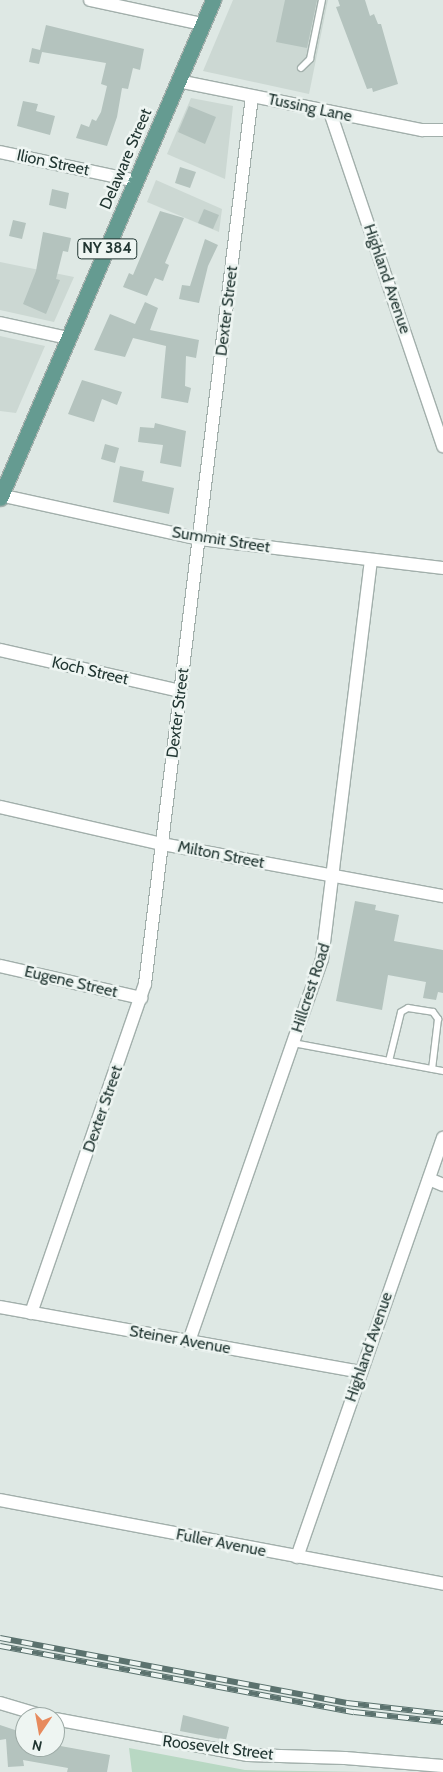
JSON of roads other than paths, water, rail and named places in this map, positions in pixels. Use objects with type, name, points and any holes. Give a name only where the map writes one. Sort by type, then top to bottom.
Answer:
[{"type":"main road","name":"Delaware Street","points":[[0,496],[213,0]]},
{"type":"street","points":[[90,0],[202,24]]},
{"type":"street","name":"Tussing Lane","points":[[178,81],[422,130],[443,130]]},
{"type":"street","name":"Dexter Street","points":[[31,1313],[142,998],[200,539],[252,96]]},
{"type":"street","name":"Highland Avenue","points":[[330,112],[443,446]]},
{"type":"street","name":"Ilion Street","points":[[0,152],[136,181]]},
{"type":"street","points":[[0,323],[68,338]]},
{"type":"street","name":"Summit Street","points":[[0,496],[200,539],[443,568]]},
{"type":"street","name":"Hillcrest Road","points":[[189,1341],[322,959],[335,876],[371,560]]},
{"type":"street","name":"Koch Street","points":[[0,650],[180,691]]},
{"type":"street","name":"Milton Street","points":[[0,807],[162,844],[443,896]]},
{"type":"street","name":"Eugene Street","points":[[0,966],[142,998]]},
{"type":"street","name":"Highland Avenue","points":[[297,1557],[443,1138]]},
{"type":"street","points":[[429,1179],[443,1185]]},
{"type":"street","name":"Steiner Avenue","points":[[0,1307],[360,1372]]},
{"type":"street","name":"Fuller Avenue","points":[[0,1500],[443,1584]]},
{"type":"street","points":[[0,1703],[15,1707]]},
{"type":"street","name":"Roosevelt Street","points":[[65,1721],[248,1755],[345,1758],[443,1766]]},
{"type":"lane","points":[[301,68],[310,59],[322,0]]},
{"type":"lane","points":[[390,1061],[401,1012],[408,1008],[433,1012],[438,1019],[432,1069]]},
{"type":"lane","points":[[293,1043],[443,1071]]},
{"type":"railway","points":[[0,1638],[347,1703],[443,1714]]},
{"type":"railway","points":[[0,1646],[354,1712],[443,1722]]}]
